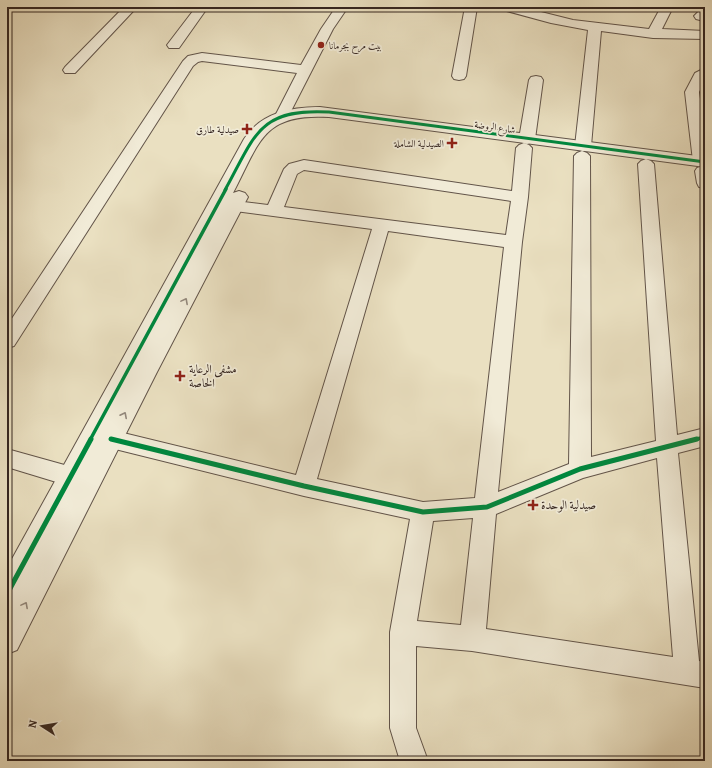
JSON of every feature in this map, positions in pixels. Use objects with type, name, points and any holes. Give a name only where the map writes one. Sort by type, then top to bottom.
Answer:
[{"type":"street","points":[[70,70],[131,7]]},
{"type":"street","points":[[174,45],[202,7]]},
{"type":"street","points":[[7,594],[80,479],[111,439],[327,29],[342,7]]},
{"type":"street","points":[[459,76],[470,7]]},
{"type":"street","points":[[507,7],[576,18],[595,27],[653,34],[705,35]]},
{"type":"street","points":[[653,34],[667,7]]},
{"type":"street","points":[[580,469],[582,151],[595,27]]},
{"type":"street","points":[[7,341],[188,64],[193,59],[202,57],[306,70]]},
{"type":"street","points":[[704,170],[692,92],[700,76],[705,72]]},
{"type":"street","points":[[472,639],[487,507],[513,242],[536,80]]},
{"type":"street","points":[[7,640],[80,479],[256,134],[263,127],[282,116]]},
{"type":"street","name":"شارع الروضة","points":[[282,116],[582,151],[704,170]]},
{"type":"street","name":"شارع الروضة","points":[[582,151],[646,164],[704,170]]},
{"type":"street","points":[[403,632],[472,639],[696,673],[667,446],[646,164]]},
{"type":"street","points":[[274,210],[290,172],[295,167],[304,165],[520,197]]},
{"type":"street","points":[[235,206],[513,242]]},
{"type":"street","points":[[304,486],[381,226]]},
{"type":"street","points":[[111,439],[304,486],[422,512],[487,507],[580,469],[705,437]]},
{"type":"street","points":[[7,458],[80,479]]},
{"type":"street","points":[[414,761],[403,728],[403,632],[422,512]]},
{"type":"cycle path","points":[[7,594],[245,153],[256,134],[271,121],[290,114],[329,112],[705,162]]},
{"type":"cycle path","points":[[111,439],[304,486],[423,512],[487,507],[580,469],[705,437]]},
{"type":"place","name":"بيت مرح بجرمانا","points":[[321,45]]},
{"type":"place","name":"صيدلية طارق","points":[[247,129]]},
{"type":"place","name":"الصيدلية الشاملة","points":[[452,143]]},
{"type":"place","name":"مشفى الرعاية الخاصة","points":[[180,376]]},
{"type":"place","name":"صيدلية الوحدة","points":[[533,505]]}]
